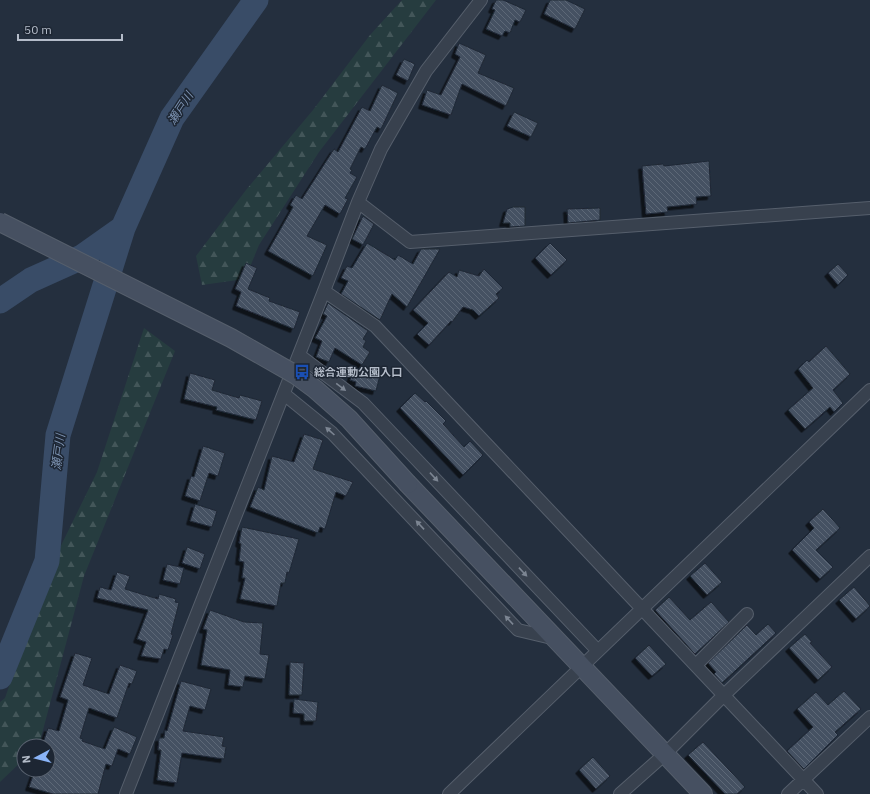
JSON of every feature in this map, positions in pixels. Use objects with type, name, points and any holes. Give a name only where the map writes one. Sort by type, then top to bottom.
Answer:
[{"type":"street","points":[[126,794],[358,202],[381,149],[418,83],[447,42],[481,0]]},
{"type":"street","points":[[358,202],[410,242],[870,208]]},
{"type":"street","points":[[0,222],[231,338],[296,375],[315,388],[344,415],[703,794]]},
{"type":"street","points":[[324,291],[375,326],[817,794]]},
{"type":"street","points":[[299,354],[363,403],[598,651]]},
{"type":"street","points":[[448,794],[870,390]]},
{"type":"street","points":[[284,394],[332,433],[518,630],[557,640]]},
{"type":"street","points":[[620,794],[665,754],[724,695],[870,556]]},
{"type":"street","points":[[696,665],[747,614]]},
{"type":"street","points":[[788,794],[870,717]]},
{"type":"green space","points":[[402,0],[436,0],[319,152],[259,245],[245,279],[202,285],[196,256],[246,190],[313,110],[370,35]]},
{"type":"green space","points":[[144,328],[175,351],[84,576],[41,738],[16,738],[16,767],[0,782],[0,702],[5,698],[51,566],[97,472]]},
{"type":"building","points":[[496,0],[503,0],[526,10],[520,22],[515,20],[510,33],[505,31],[502,36],[486,29],[495,10],[492,9]]},
{"type":"building","points":[[550,0],[566,0],[585,9],[575,29],[544,14]]},
{"type":"building","points":[[459,43],[486,55],[478,73],[514,88],[506,106],[462,84],[451,115],[422,105],[427,90],[441,95],[460,57],[455,54]]},
{"type":"building","points":[[404,59],[415,64],[408,81],[396,75]]},
{"type":"building","points":[[382,85],[398,93],[381,129],[377,127],[365,149],[361,147],[350,169],[352,170],[350,173],[357,177],[345,198],[348,199],[340,214],[325,205],[307,236],[327,245],[313,276],[268,251],[293,207],[290,205],[296,195],[302,199],[334,149],[338,152],[362,107],[370,111]]},
{"type":"building","points":[[514,112],[538,123],[531,137],[507,126]]},
{"type":"building","points":[[709,161],[711,196],[696,197],[697,204],[667,207],[668,212],[646,214],[642,166],[663,164],[664,166]]},
{"type":"building","points":[[513,207],[525,207],[525,226],[510,227],[510,223],[503,223],[507,209]]},
{"type":"building","points":[[600,208],[600,220],[568,223],[567,209]]},
{"type":"building","points":[[363,216],[374,224],[363,245],[352,239]]},
{"type":"building","points":[[367,243],[395,260],[398,255],[413,264],[421,249],[440,249],[407,307],[392,294],[380,320],[341,294],[348,281],[341,278],[347,266],[352,268]]},
{"type":"building","points":[[550,243],[567,260],[551,275],[535,258]]},
{"type":"building","points":[[246,263],[257,268],[248,289],[270,298],[269,301],[300,312],[294,329],[236,306],[241,292],[235,289]]},
{"type":"building","points":[[838,264],[848,275],[838,285],[828,273]]},
{"type":"building","points":[[484,269],[503,288],[496,294],[499,298],[479,316],[473,310],[463,307],[452,322],[451,321],[429,345],[417,334],[428,323],[413,310],[449,272],[457,277],[459,270],[479,276]]},
{"type":"building","points":[[328,303],[368,331],[363,339],[366,341],[363,347],[370,352],[362,365],[335,348],[329,362],[316,357],[322,341],[315,338],[327,316],[323,314]]},
{"type":"building","points":[[826,346],[850,374],[833,390],[843,403],[834,412],[830,407],[805,429],[788,410],[813,388],[798,369],[807,360],[809,362]]},
{"type":"building","points":[[354,368],[380,375],[376,391],[355,386],[356,382],[350,380]]},
{"type":"building","points":[[190,373],[215,380],[212,390],[239,398],[240,395],[262,401],[256,420],[216,410],[217,407],[184,399]]},
{"type":"building","points":[[415,393],[425,402],[426,401],[446,421],[443,424],[464,447],[470,441],[483,455],[463,475],[400,408]]},
{"type":"building","points":[[304,434],[323,440],[313,469],[353,482],[346,496],[336,492],[325,529],[320,527],[318,533],[250,507],[258,487],[264,490],[272,456],[294,462]]},
{"type":"building","points":[[203,446],[225,453],[218,476],[209,473],[200,501],[185,496],[191,476],[194,477]]},
{"type":"building","points":[[195,504],[217,511],[212,527],[190,521]]},
{"type":"building","points":[[823,509],[840,528],[816,550],[833,567],[820,579],[792,550],[814,528],[809,522]]},
{"type":"building","points":[[242,527],[299,539],[289,573],[287,572],[285,583],[281,583],[277,606],[240,599],[245,578],[242,578],[244,562],[239,561],[241,544],[239,543]]},
{"type":"building","points":[[187,547],[205,554],[200,569],[182,563]]},
{"type":"building","points":[[705,563],[722,582],[707,595],[690,576]]},
{"type":"building","points":[[167,564],[184,568],[180,584],[163,580]]},
{"type":"building","points":[[117,572],[130,576],[125,589],[158,599],[159,594],[176,599],[175,602],[179,603],[171,634],[173,635],[168,650],[164,649],[161,659],[141,656],[146,642],[137,639],[148,610],[97,598],[100,587],[111,590]]},
{"type":"building","points":[[854,587],[870,606],[856,619],[839,600]]},
{"type":"building","points":[[669,597],[690,620],[711,602],[729,622],[695,654],[655,610]]},
{"type":"building","points":[[210,610],[244,622],[263,623],[260,654],[269,655],[265,679],[245,676],[243,687],[228,685],[230,670],[201,665],[207,630],[203,629]]},
{"type":"building","points":[[768,624],[776,633],[722,683],[714,674],[716,672],[708,663],[747,625],[756,635]]},
{"type":"building","points":[[805,634],[812,642],[810,643],[832,667],[818,680],[789,648]]},
{"type":"building","points":[[649,645],[666,664],[652,676],[635,658]]},
{"type":"building","points":[[75,653],[92,658],[83,685],[109,694],[120,665],[137,671],[132,684],[129,683],[117,718],[89,708],[80,738],[83,739],[82,741],[105,749],[114,727],[137,737],[130,754],[118,749],[112,766],[106,764],[98,794],[53,794],[29,787],[32,778],[56,778],[56,738],[45,738],[48,728],[59,731],[68,700],[60,697]]},
{"type":"building","points":[[290,662],[304,663],[302,695],[289,695]]},
{"type":"building","points":[[181,681],[211,689],[205,710],[190,706],[183,731],[224,737],[222,746],[226,747],[224,759],[182,753],[177,783],[157,780],[161,750],[158,750],[159,738],[164,738],[165,730],[167,731]]},
{"type":"building","points":[[844,691],[861,709],[835,732],[838,735],[804,769],[787,751],[813,727],[797,709],[816,692],[828,705]]},
{"type":"building","points":[[294,699],[318,702],[316,721],[304,721],[304,714],[293,713]]},
{"type":"building","points":[[703,742],[745,787],[737,794],[725,794],[688,755]]},
{"type":"building","points":[[593,757],[610,776],[596,789],[579,770]]},
{"type":"waterway","name":"瀬戸川","points":[[0,677],[47,561],[58,435],[123,228],[172,118],[256,0]]},
{"type":"waterway","name":"瀬戸川","points":[[0,301],[31,280],[82,257],[123,228]]},
{"type":"place","name":"総合運動公園入口","points":[[302,372]]}]
